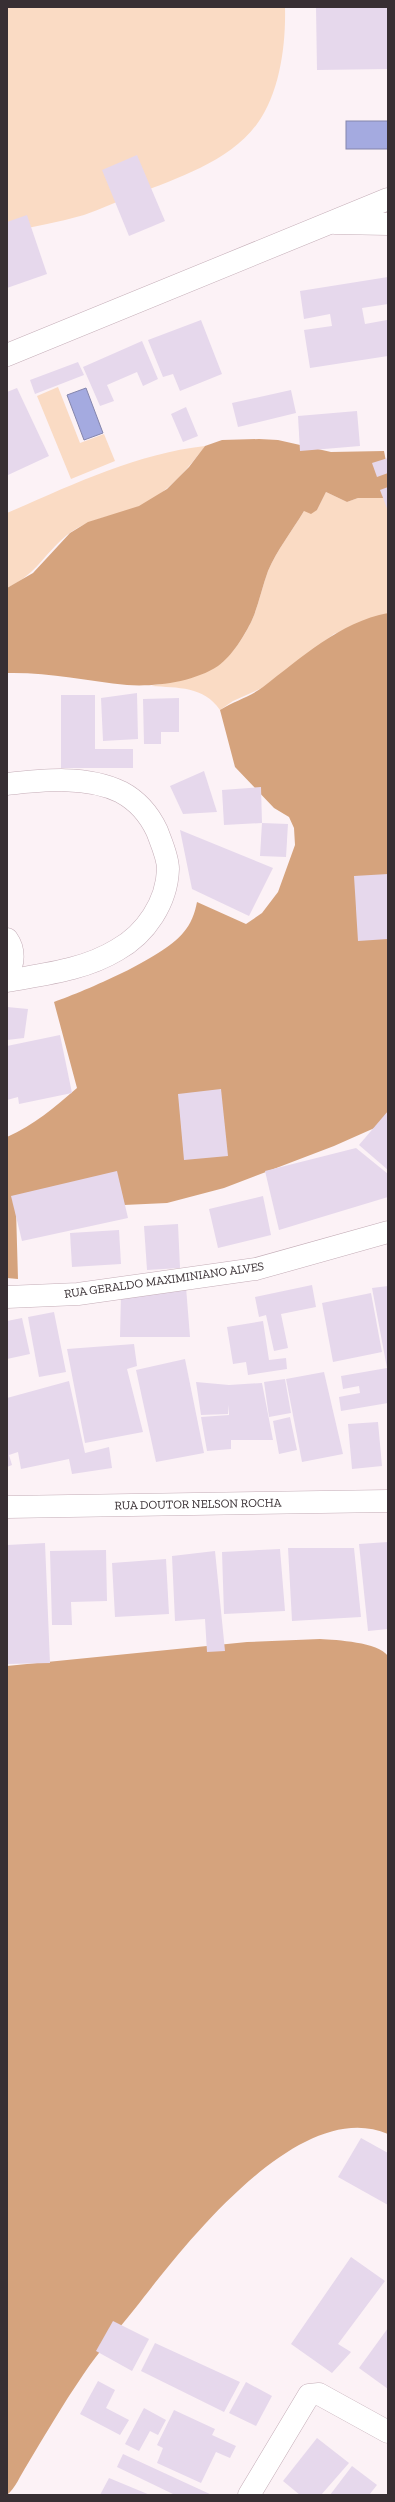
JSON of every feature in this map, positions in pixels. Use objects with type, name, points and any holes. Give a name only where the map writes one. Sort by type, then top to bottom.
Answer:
[{"type":"street","points":[[7,355],[326,223],[388,199]]},
{"type":"street","points":[[326,223],[388,224]]},
{"type":"street","points":[[7,784],[72,781],[101,785],[120,792],[137,802],[151,820],[161,841],[168,867],[165,891],[155,913],[140,933],[118,950],[92,963],[7,981]]},
{"type":"street","points":[[7,939],[12,952],[12,963],[7,975]]},
{"type":"street","name":"RUA GERALDO MAXIMINIANO ALVES","points":[[7,1297],[78,1294],[256,1269],[388,1232]]},
{"type":"street","name":"RUA DOUTOR NELSON ROCHA","points":[[7,1507],[388,1501]]},
{"type":"street","points":[[249,2495],[309,2395],[319,2394],[388,2432]]},
{"type":"shaded area","points":[[7,7],[285,7],[283,52],[280,68],[271,98],[265,112],[257,124],[232,149],[217,159],[185,175],[84,215],[7,232]]},
{"type":"shaded area","points":[[58,387],[80,443],[104,434],[115,461],[71,479],[37,396]]},
{"type":"shaded area","points":[[222,440],[278,440],[331,452],[384,451],[388,472],[388,498],[358,498],[347,502],[326,492],[317,510],[311,514],[304,511],[280,548],[268,571],[252,620],[238,645],[218,666],[198,676],[186,680],[162,684],[127,685],[52,675],[7,673],[7,588],[33,573],[70,533],[88,522],[139,506],[167,489],[189,467],[205,446]]},
{"type":"shaded area","points":[[205,446],[180,476],[161,493],[127,511],[105,517],[77,528],[62,539],[27,576],[7,588],[7,513],[129,463],[179,450]]},
{"type":"shaded area","points":[[326,492],[347,502],[358,498],[388,498],[388,613],[334,634],[262,688],[233,701],[220,710],[214,702],[198,692],[180,688],[151,686],[184,679],[199,674],[223,661],[233,650],[243,637],[252,620],[268,571],[276,556],[304,511],[317,510]]},
{"type":"shaded area","points":[[388,613],[388,1122],[334,1146],[224,1188],[167,1203],[16,1210],[18,1279],[7,1278],[7,1137],[35,1121],[77,1088],[54,1002],[104,982],[158,953],[186,930],[197,902],[246,924],[262,913],[278,892],[295,845],[294,828],[289,817],[274,808],[235,767],[220,710],[258,690],[322,642],[337,633],[354,624]]},
{"type":"shaded area","points":[[320,1639],[346,1641],[367,1645],[383,1651],[388,1656],[388,2134],[354,2128],[318,2136],[282,2156],[246,2183],[213,2215],[183,2249],[96,2357],[61,2408],[25,2469],[7,2495],[7,1666],[247,1642]]},
{"type":"water","points":[[346,121],[388,121],[388,149],[346,149]]},
{"type":"water","points":[[86,388],[103,433],[84,440],[67,395]]},
{"type":"building","points":[[316,7],[388,7],[388,69],[317,70]]},
{"type":"building","points":[[137,155],[165,221],[129,236],[102,170]]},
{"type":"building","points":[[27,215],[47,274],[7,288],[7,222]]},
{"type":"building","points":[[388,277],[388,304],[362,308],[365,324],[387,320],[388,356],[310,368],[304,330],[332,326],[330,314],[304,319],[300,291]]},
{"type":"building","points":[[201,320],[222,374],[180,391],[173,374],[163,377],[148,340]]},
{"type":"building","points":[[142,341],[158,379],[143,386],[137,372],[107,385],[114,401],[100,406],[83,367]]},
{"type":"building","points":[[78,362],[84,375],[35,394],[30,380]]},
{"type":"building","points":[[17,388],[49,456],[8,475],[7,392]]},
{"type":"building","points":[[291,390],[296,413],[238,427],[232,403]]},
{"type":"building","points":[[186,407],[198,436],[183,442],[171,414]]},
{"type":"building","points":[[357,411],[360,446],[300,451],[298,416]]},
{"type":"building","points":[[388,458],[388,473],[377,477],[372,463]]},
{"type":"building","points":[[388,487],[388,511],[380,490]]},
{"type":"building","points":[[137,693],[138,739],[103,741],[101,698]]},
{"type":"building","points":[[61,695],[95,695],[95,749],[133,749],[133,768],[61,768]]},
{"type":"building","points":[[179,698],[179,732],[161,732],[161,744],[144,744],[143,699]]},
{"type":"building","points":[[204,771],[217,812],[183,814],[170,786]]},
{"type":"building","points":[[261,787],[262,823],[224,825],[222,790]]},
{"type":"building","points":[[262,823],[288,824],[286,857],[260,856]]},
{"type":"building","points":[[180,830],[273,868],[249,916],[192,889]]},
{"type":"building","points":[[388,874],[388,939],[358,941],[354,876]]},
{"type":"building","points":[[7,1007],[28,1009],[24,1038],[7,1040]]},
{"type":"building","points":[[60,1035],[72,1093],[19,1104],[18,1097],[7,1100],[7,1046]]},
{"type":"building","points":[[221,1089],[228,1156],[184,1160],[178,1094]]},
{"type":"building","points":[[388,1111],[388,1170],[359,1145]]},
{"type":"building","points":[[356,1148],[388,1174],[388,1197],[279,1230],[265,1171]]},
{"type":"building","points":[[117,1171],[128,1218],[22,1241],[11,1196]]},
{"type":"building","points":[[263,1196],[271,1235],[218,1248],[209,1209]]},
{"type":"building","points":[[178,1224],[180,1268],[147,1270],[144,1226]]},
{"type":"building","points":[[119,1230],[121,1264],[72,1267],[70,1233]]},
{"type":"building","points":[[312,1285],[316,1307],[281,1314],[288,1348],[274,1351],[266,1315],[259,1317],[255,1297]]},
{"type":"building","points":[[388,1286],[388,1403],[341,1411],[339,1397],[360,1393],[359,1386],[343,1389],[341,1376],[387,1368],[372,1288]]},
{"type":"building","points":[[186,1287],[190,1337],[120,1337],[121,1294]]},
{"type":"building","points":[[371,1293],[382,1352],[333,1362],[322,1303]]},
{"type":"building","points":[[54,1312],[66,1372],[39,1377],[28,1317]]},
{"type":"building","points":[[22,1318],[30,1354],[7,1359],[7,1321]]},
{"type":"building","points":[[263,1321],[269,1360],[286,1358],[287,1369],[248,1375],[246,1362],[233,1364],[227,1327]]},
{"type":"building","points":[[134,1344],[137,1366],[127,1369],[143,1432],[85,1443],[67,1349]]},
{"type":"building","points":[[185,1359],[204,1453],[156,1462],[136,1370]]},
{"type":"building","points":[[324,1372],[343,1454],[302,1462],[286,1379]]},
{"type":"building","points":[[285,1379],[291,1413],[269,1417],[264,1382]]},
{"type":"building","points":[[69,1381],[85,1453],[109,1447],[112,1468],[72,1474],[69,1459],[21,1469],[18,1452],[9,1455],[12,1465],[7,1467],[7,1398]]},
{"type":"building","points":[[196,1382],[229,1385],[262,1383],[273,1440],[231,1440],[231,1449],[207,1451],[201,1417],[229,1415],[229,1405],[228,1414],[201,1415]]},
{"type":"building","points":[[290,1417],[297,1450],[279,1454],[273,1421]]},
{"type":"building","points":[[378,1422],[382,1466],[352,1469],[348,1424]]},
{"type":"building","points":[[388,1542],[388,1629],[368,1631],[359,1544]]},
{"type":"building","points":[[45,1543],[50,1663],[7,1664],[7,1545]]},
{"type":"building","points":[[288,1548],[354,1548],[361,1617],[292,1621]]},
{"type":"building","points":[[280,1549],[285,1611],[224,1614],[222,1552]]},
{"type":"building","points":[[106,1550],[107,1601],[71,1602],[72,1625],[52,1625],[50,1551]]},
{"type":"building","points":[[215,1551],[225,1651],[207,1652],[205,1619],[175,1621],[172,1556]]},
{"type":"building","points":[[166,1559],[169,1614],[115,1617],[112,1563]]},
{"type":"building","points":[[361,2138],[388,2153],[388,2205],[338,2177]]},
{"type":"building","points":[[351,2257],[385,2281],[338,2344],[351,2352],[332,2373],[291,2344]]},
{"type":"building","points":[[113,2321],[149,2339],[132,2371],[96,2351]]},
{"type":"building","points":[[388,2328],[388,2389],[359,2368]]},
{"type":"building","points":[[155,2343],[240,2382],[224,2412],[141,2371]]},
{"type":"building","points":[[98,2381],[115,2390],[106,2408],[129,2420],[120,2435],[80,2414]]},
{"type":"building","points":[[246,2382],[272,2396],[256,2426],[229,2413]]},
{"type":"building","points":[[144,2408],[166,2420],[158,2435],[150,2431],[139,2451],[125,2444]]},
{"type":"building","points":[[174,2410],[215,2429],[212,2435],[236,2446],[230,2458],[216,2452],[201,2483],[157,2463],[163,2448],[157,2445]]},
{"type":"building","points":[[317,2438],[349,2463],[321,2495],[300,2495],[283,2481]]},
{"type":"building","points":[[123,2454],[212,2495],[175,2495],[117,2467]]},
{"type":"building","points":[[352,2466],[377,2485],[369,2495],[330,2495]]},
{"type":"building","points":[[109,2478],[150,2495],[100,2495]]}]
